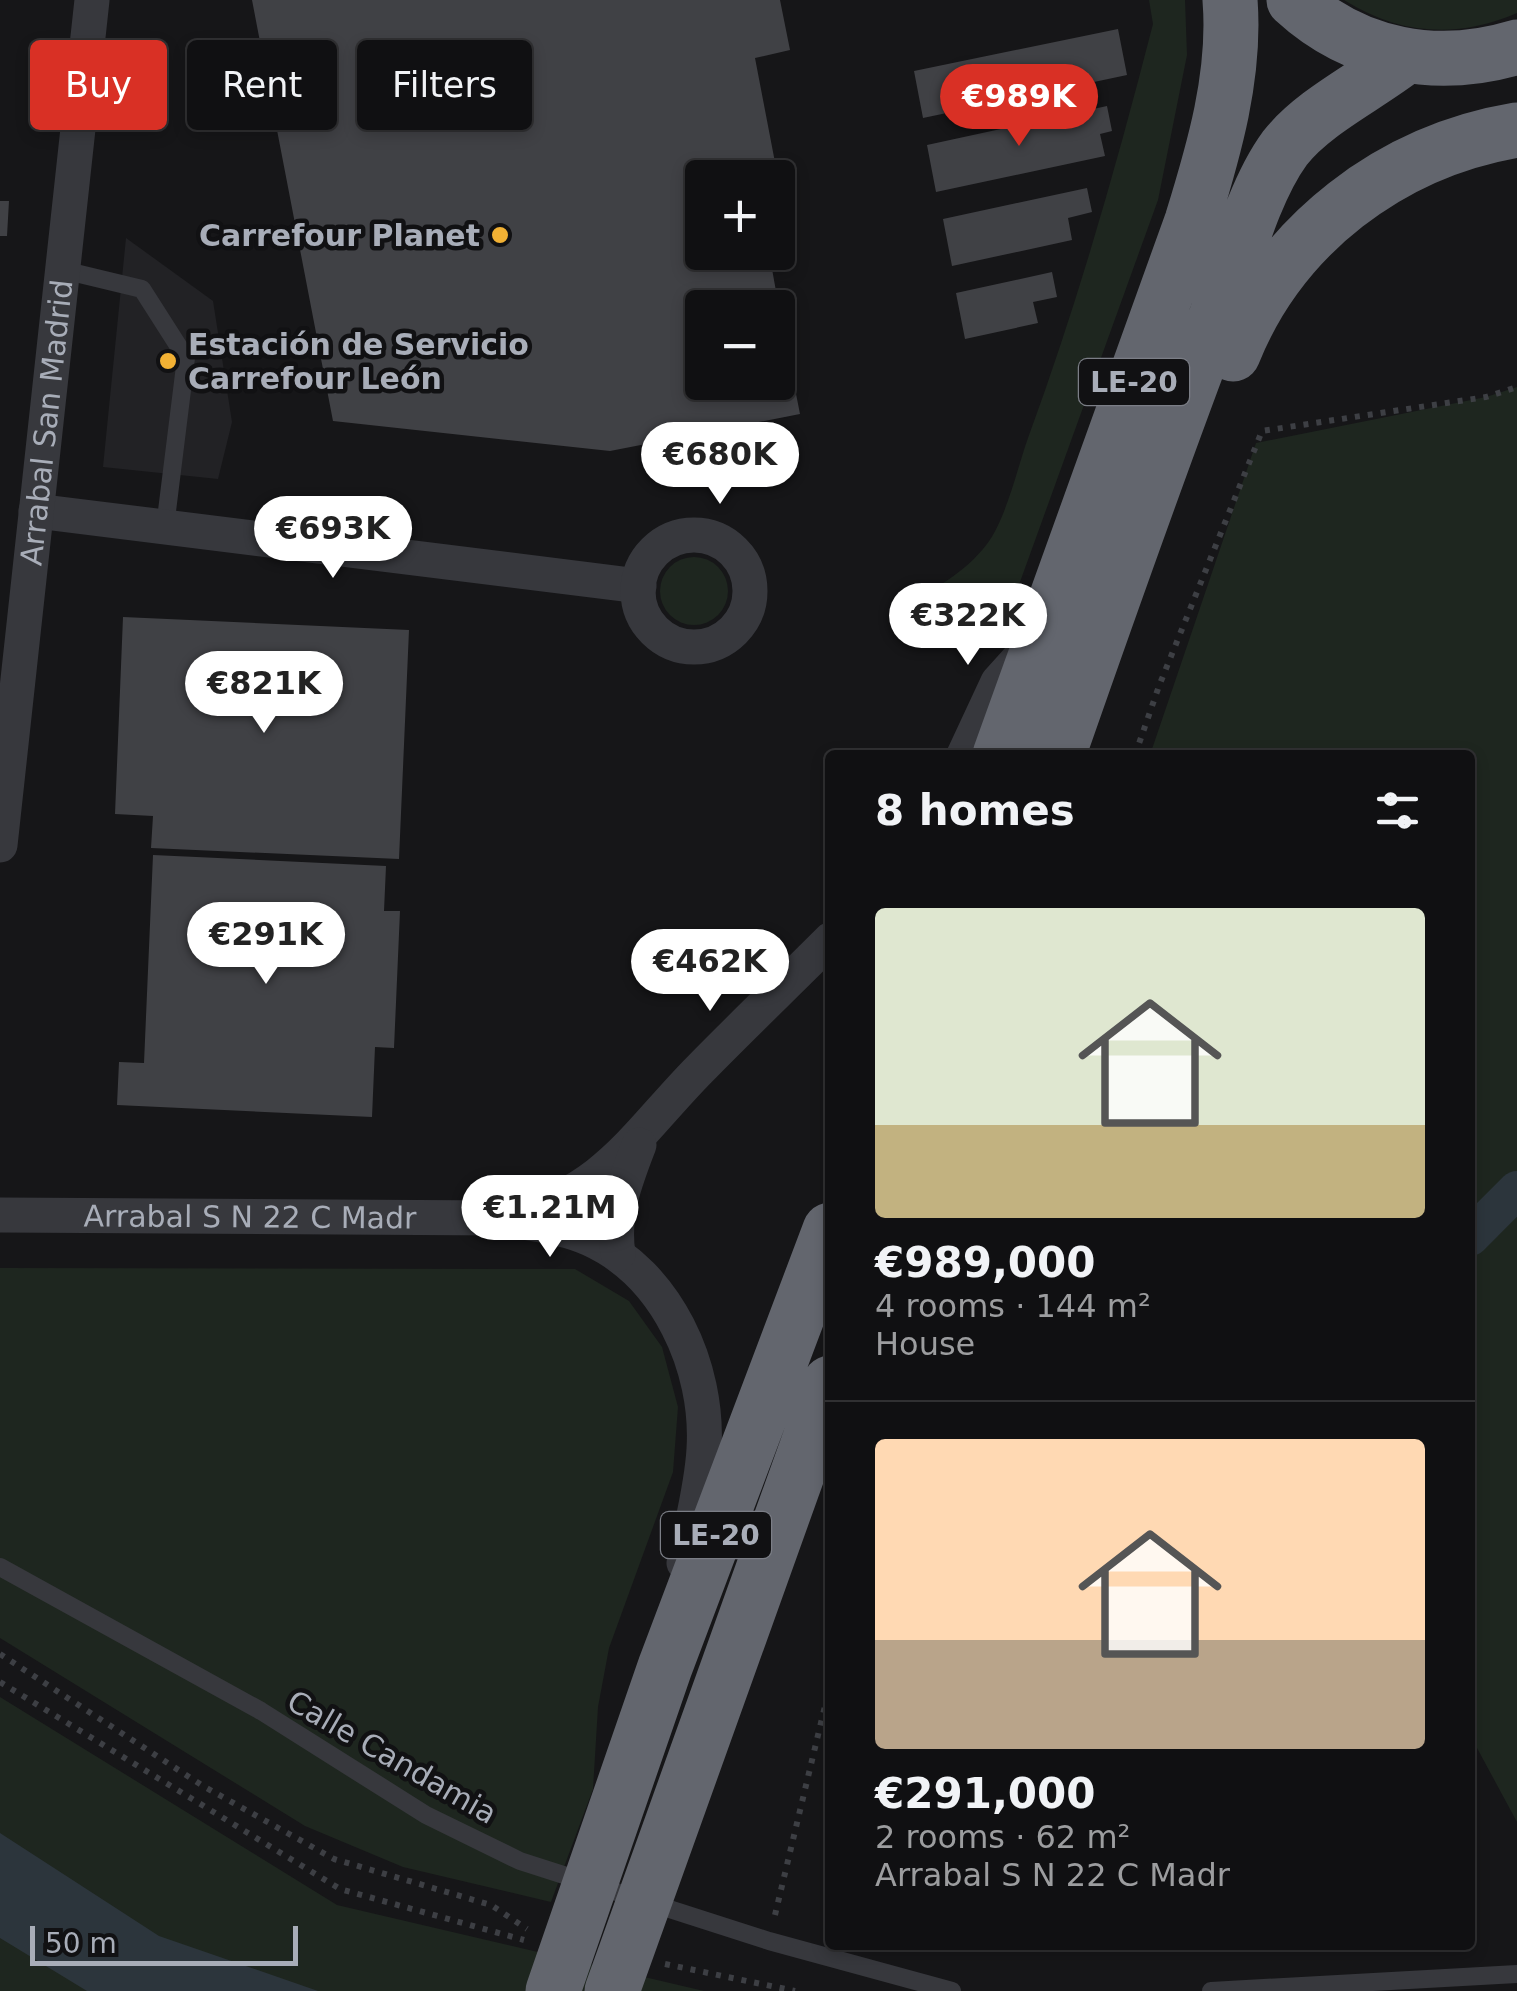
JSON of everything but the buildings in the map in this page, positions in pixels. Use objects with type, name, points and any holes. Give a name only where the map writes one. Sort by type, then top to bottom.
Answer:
[{"type":"highway","name":"LE-20","points":[[1002,750],[1216,144],[1226,86],[1230,0]]},
{"type":"highway","points":[[1294,0],[1330,28],[1366,46],[1406,56],[1445,60],[1483,57],[1517,47]]},
{"type":"highway","name":"LE-20","points":[[1060,750],[1156,473],[1258,200],[1284,150],[1312,120],[1372,84],[1406,56]]},
{"type":"highway","points":[[1156,473],[1213,403],[1241,332],[1268,286],[1298,248],[1379,180],[1422,156],[1463,141],[1517,130]]},
{"type":"highway","name":"LE-20","points":[[553,1991],[665,1667],[825,1243]]},
{"type":"highway","name":"LE-20","points":[[612,1991],[825,1398]]},
{"type":"street","name":"Arrabal San Madrid","points":[[0,844],[92,0]]},
{"type":"street","points":[[36,511],[638,586]]},
{"type":"street","points":[[966,750],[998,682],[1046,629]]},
{"type":"street","name":"Arrabal S N 22 C Madr","points":[[500,1218],[541,1209],[572,1194],[643,1135],[677,1093],[825,945]]},
{"type":"street","name":"Arrabal S N 22 C Madr","points":[[618,1254],[614,1230],[624,1186],[643,1135]]},
{"type":"street","name":"Arrabal S N 22 C Madr","points":[[0,1215],[500,1218],[566,1230],[618,1254],[666,1307],[690,1351],[704,1398],[704,1450],[665,1667]]},
{"type":"lane","points":[[62,270],[142,289],[186,358],[164,527]]},
{"type":"lane","name":"Calle Candamia","points":[[0,1567],[261,1711],[426,1816],[520,1861],[768,1941],[952,1991]]},
{"type":"lane","points":[[1211,1991],[1517,1974]]},
{"type":"path","points":[[1137,750],[1262,431],[1486,397],[1517,388]]},
{"type":"path","points":[[0,1654],[203,1786],[334,1860],[492,1905],[532,1938],[340,1889],[0,1682]]},
{"type":"path","points":[[768,1941],[825,1705]]},
{"type":"shaded area","points":[[1149,0],[1185,0],[1187,55],[1158,200],[1020,582],[978,637],[902,606],[969,564],[994,534],[1005,508],[1064,336],[1111,181],[1153,24]]},
{"type":"shaded area","points":[[1344,0],[1517,0],[1517,13],[1473,27],[1429,29],[1386,20]]},
{"type":"shaded area","name":"Estación de Servicio Carrefour León","points":[[126,238],[213,301],[232,422],[218,479],[103,467]]},
{"type":"shaded area","points":[[1517,387],[1517,1822],[1475,1744],[1475,750],[1152,750],[1256,443],[1486,397]]},
{"type":"shaded area","points":[[694,557],[718,567],[728,591],[718,615],[694,625],[670,615],[660,591],[670,567]]},
{"type":"shaded area","points":[[0,1268],[575,1269],[629,1301],[662,1347],[678,1407],[673,1472],[609,1648],[598,1707],[593,1789],[551,1902],[403,1867],[305,1826],[0,1638]]},
{"type":"shaded area","points":[[0,1697],[337,1905],[704,1991],[0,1991]]},
{"type":"shaded area","points":[[0,1833],[159,1936],[318,1991],[87,1991],[0,1938]]},
{"type":"waterway","points":[[1475,1232],[1517,1190]]},
{"type":"place","name":"Carrefour Planet","points":[[500,235]]},
{"type":"place","name":"Estación de Servicio Carrefour León","points":[[168,361]]}]
